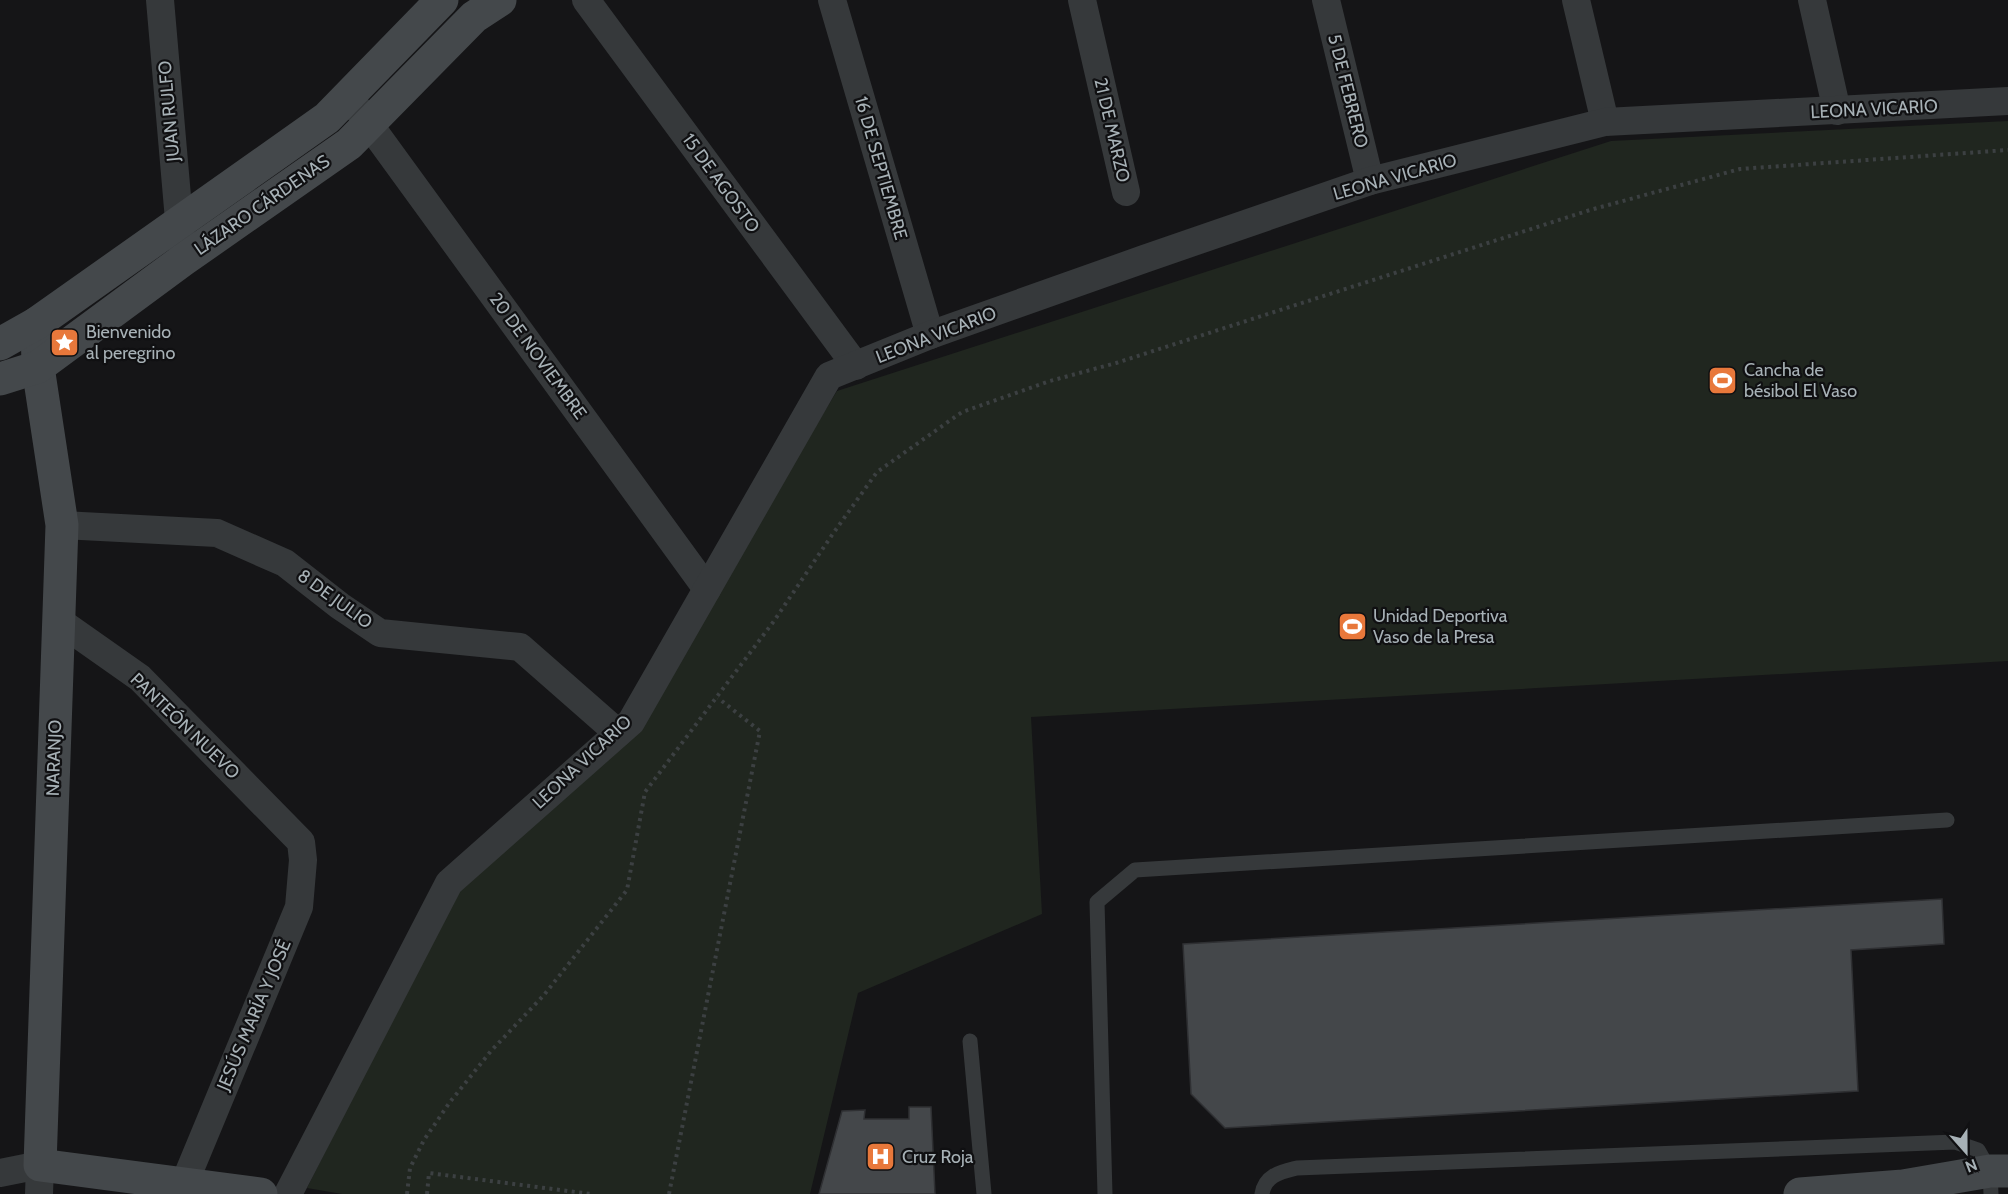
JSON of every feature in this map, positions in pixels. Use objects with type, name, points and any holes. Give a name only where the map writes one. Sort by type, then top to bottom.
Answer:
[{"type":"street","name":"JUAN RULFO","points":[[160,0],[183,260]]},
{"type":"street","name":"LÁZARO CÁRDENAS","points":[[0,379],[38,367],[183,260],[349,144],[474,17],[500,0]]},
{"type":"street","name":"15 DE AGOSTO","points":[[586,0],[856,366]]},
{"type":"street","name":"16 DE SEPTIEMBRE","points":[[832,0],[930,335]]},
{"type":"street","name":"21 DE MARZO","points":[[1082,0],[1126,192]]},
{"type":"street","name":"5 DE FEBRERO","points":[[1326,0],[1370,182]]},
{"type":"street","points":[[1576,0],[1605,122]]},
{"type":"street","points":[[1812,0],[1837,111]]},
{"type":"street","name":"LÁZARO CÁRDENAS","points":[[0,344],[38,323],[327,118],[427,7]]},
{"type":"street","points":[[427,7],[432,60]]},
{"type":"street","name":"20 DE NOVIEMBRE","points":[[348,96],[707,589]]},
{"type":"street","name":"LEONA VICARIO","points":[[288,1194],[449,883],[631,722],[829,376],[930,335],[1370,182],[1605,122],[2008,102]]},
{"type":"street","name":"NARANJO","points":[[38,323],[38,367],[62,525],[39,1179]]},
{"type":"street","name":"8 DE JULIO","points":[[62,525],[217,533],[285,563],[340,606],[380,633],[520,647],[618,733]]},
{"type":"street","name":"PANTEÓN NUEVO","points":[[59,621],[140,678],[301,842]]},
{"type":"street","name":"JESÚS MARÍA Y JOSÉ","points":[[184,1184],[299,907],[303,860],[301,842]]},
{"type":"street","points":[[0,1173],[39,1179],[184,1184],[261,1194]]},
{"type":"street","points":[[1800,1194],[1903,1186],[1991,1183]]},
{"type":"lane","points":[[1105,1194],[1097,902],[1135,870],[1947,820]]},
{"type":"lane","points":[[970,1041],[984,1194]]},
{"type":"lane","points":[[1262,1194],[1263,1188],[1274,1173],[1297,1168],[1955,1142],[1978,1150],[1991,1183]]},
{"type":"path","points":[[407,1194],[410,1168],[424,1140],[450,1102],[490,1050],[544,995],[627,890],[645,792],[774,621],[877,472],[962,412],[1050,381],[1116,363],[1590,210],[1740,169],[2008,150]]},
{"type":"path","points":[[669,1194],[760,731],[718,698]]},
{"type":"path","points":[[427,1194],[429,1173],[591,1194]]},
{"type":"shaded area","name":"Unidad Deportiva Vaso de la Presa","points":[[2008,121],[2008,661],[1031,717],[1042,914],[858,993],[810,1194],[342,1194],[307,1188],[456,892],[627,737],[837,391],[1611,141]]},
{"type":"building","points":[[1942,899],[1944,944],[1851,950],[1858,1091],[1225,1128],[1191,1094],[1183,944]]},
{"type":"building","name":"Cruz Roja","points":[[909,1107],[931,1107],[935,1194],[819,1194],[842,1111],[865,1110],[864,1119],[909,1119]]},
{"type":"place","name":"Bienvenido al peregrino","points":[[65,342]]},
{"type":"place","name":"Cancha de bésibol El Vaso","points":[[1723,380]]},
{"type":"place","name":"Unidad Deportiva Vaso de la Presa","points":[[1352,626]]},
{"type":"place","name":"Cruz Roja","points":[[881,1157]]}]
